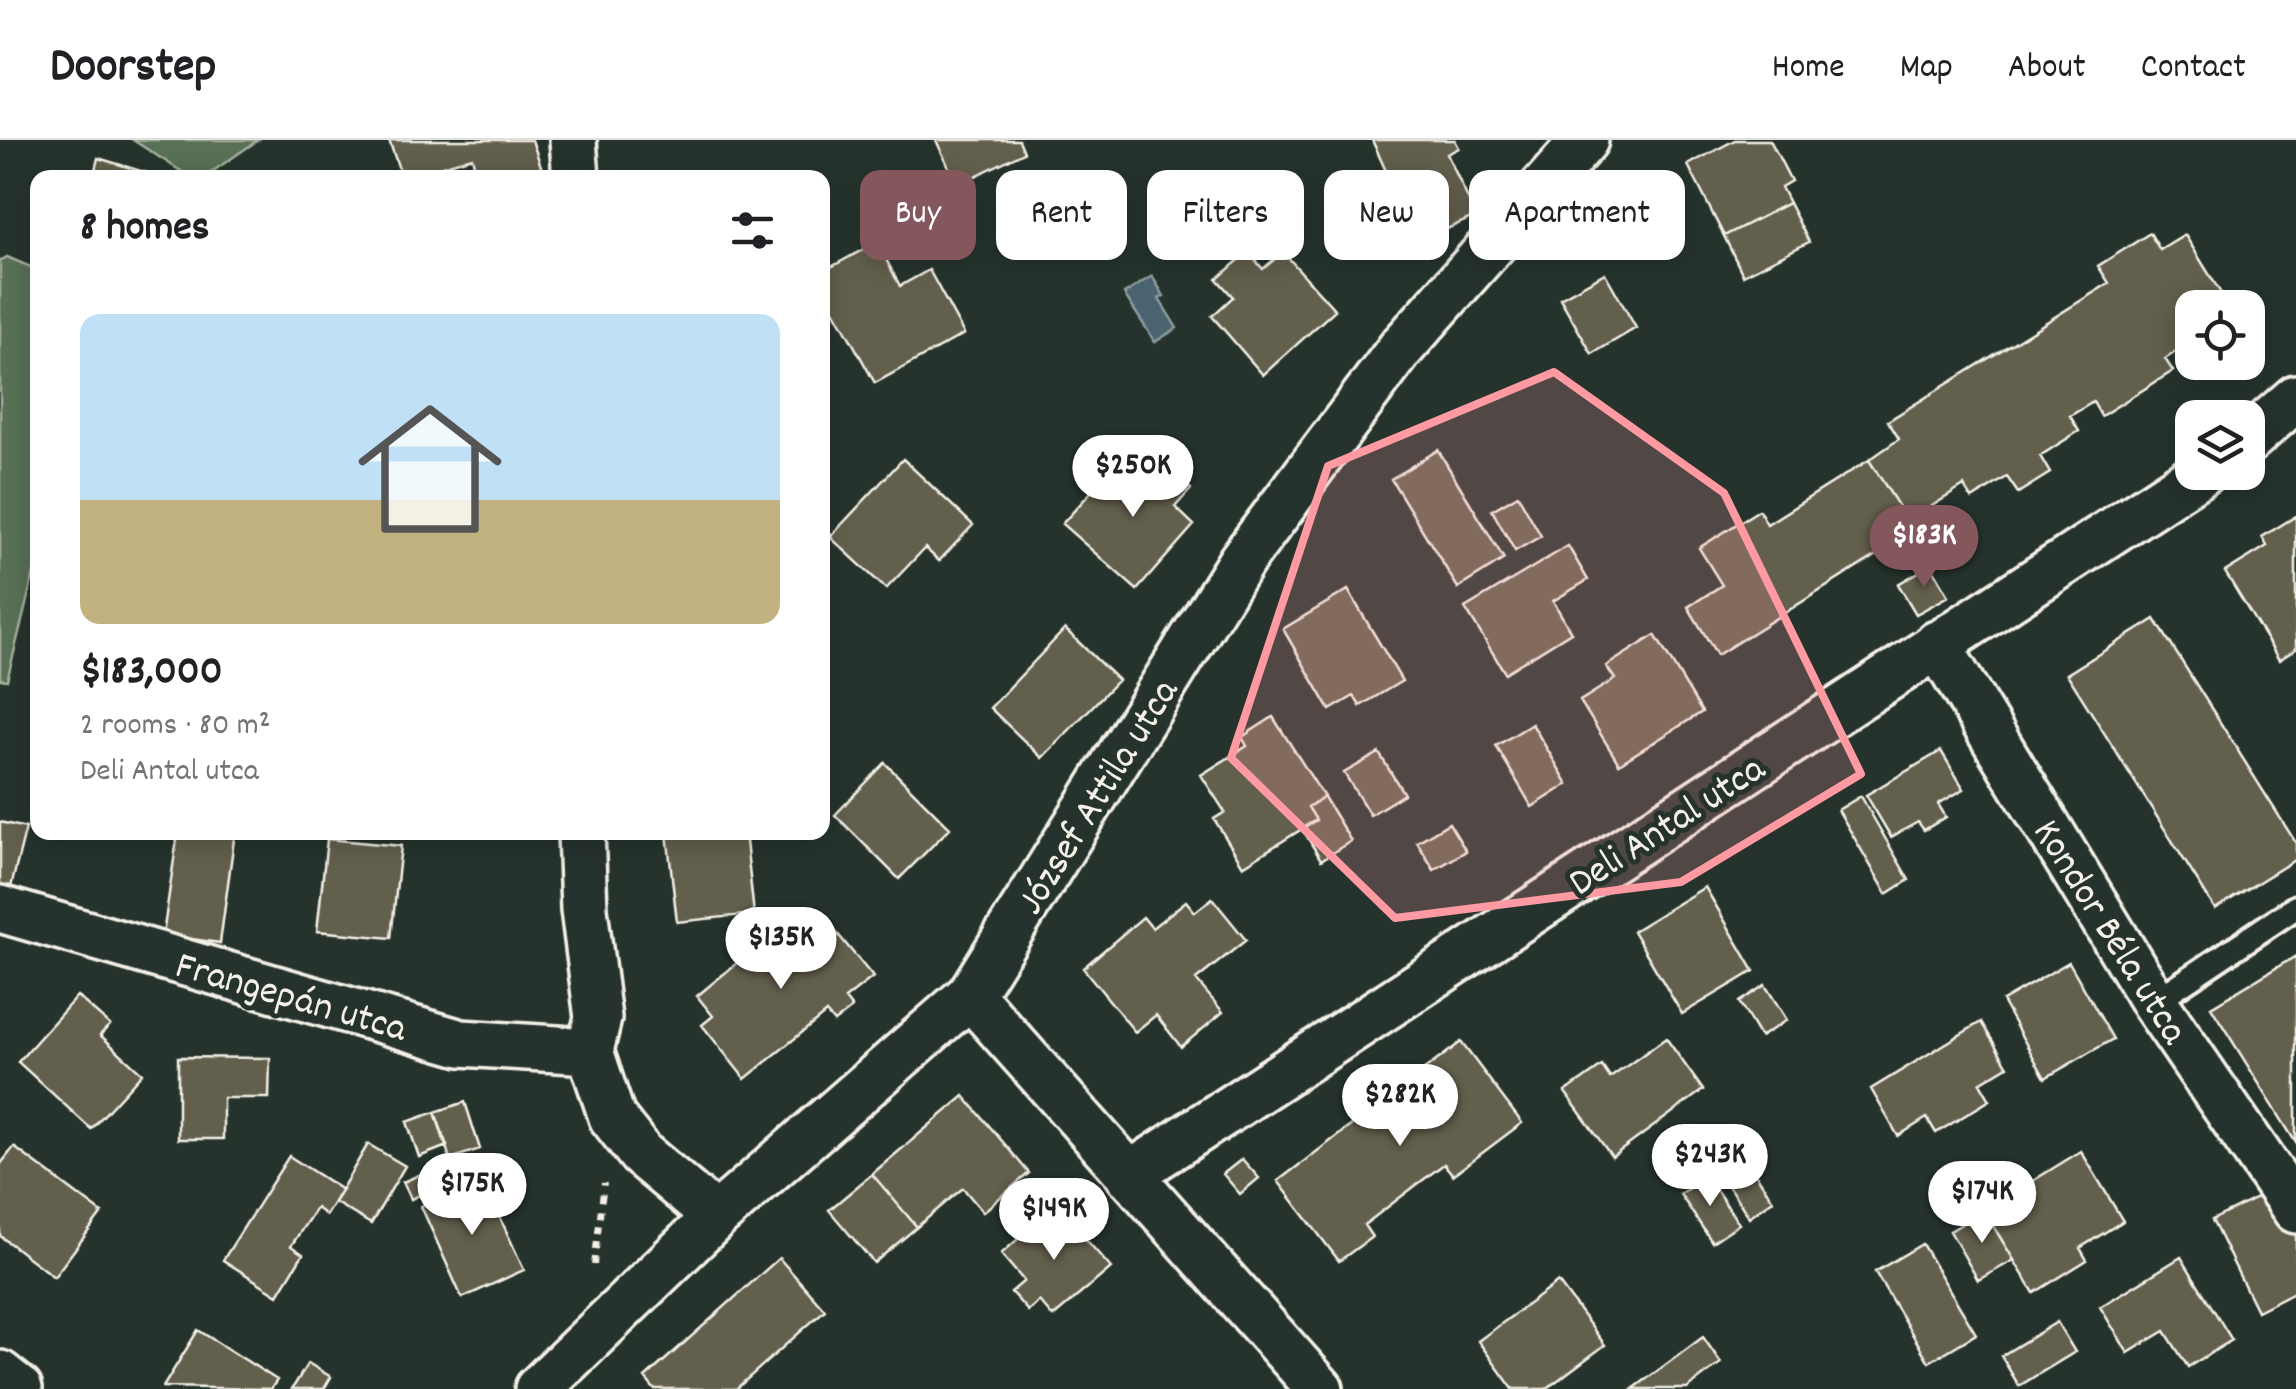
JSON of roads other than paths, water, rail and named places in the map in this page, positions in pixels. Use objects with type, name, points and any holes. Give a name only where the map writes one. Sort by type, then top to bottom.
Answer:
[{"type":"street","points":[[573,140],[575,170]]},
{"type":"street","name":"József Attila utca","points":[[556,1383],[716,1217],[970,995],[1242,560],[1402,348],[1585,140]]},
{"type":"street","points":[[2265,425],[2296,398]]},
{"type":"street","name":"Deli Antal utca","points":[[1129,1175],[2175,490]]},
{"type":"street","name":"Kondor Béla utca","points":[[1937,644],[2154,1002],[2296,1210]]},
{"type":"street","points":[[581,840],[584,908],[598,1018],[590,1051],[612,1117],[641,1154],[716,1217]]},
{"type":"street","name":"Frangepán utca","points":[[0,910],[462,1043],[590,1051]]},
{"type":"street","points":[[970,995],[1320,1389]]},
{"type":"street","points":[[0,1374],[20,1389]]},
{"type":"lane","points":[[2154,1002],[2296,907]]},
{"type":"water","points":[[1152,276],[1164,296],[1159,299],[1177,328],[1155,342],[1124,294]]}]
